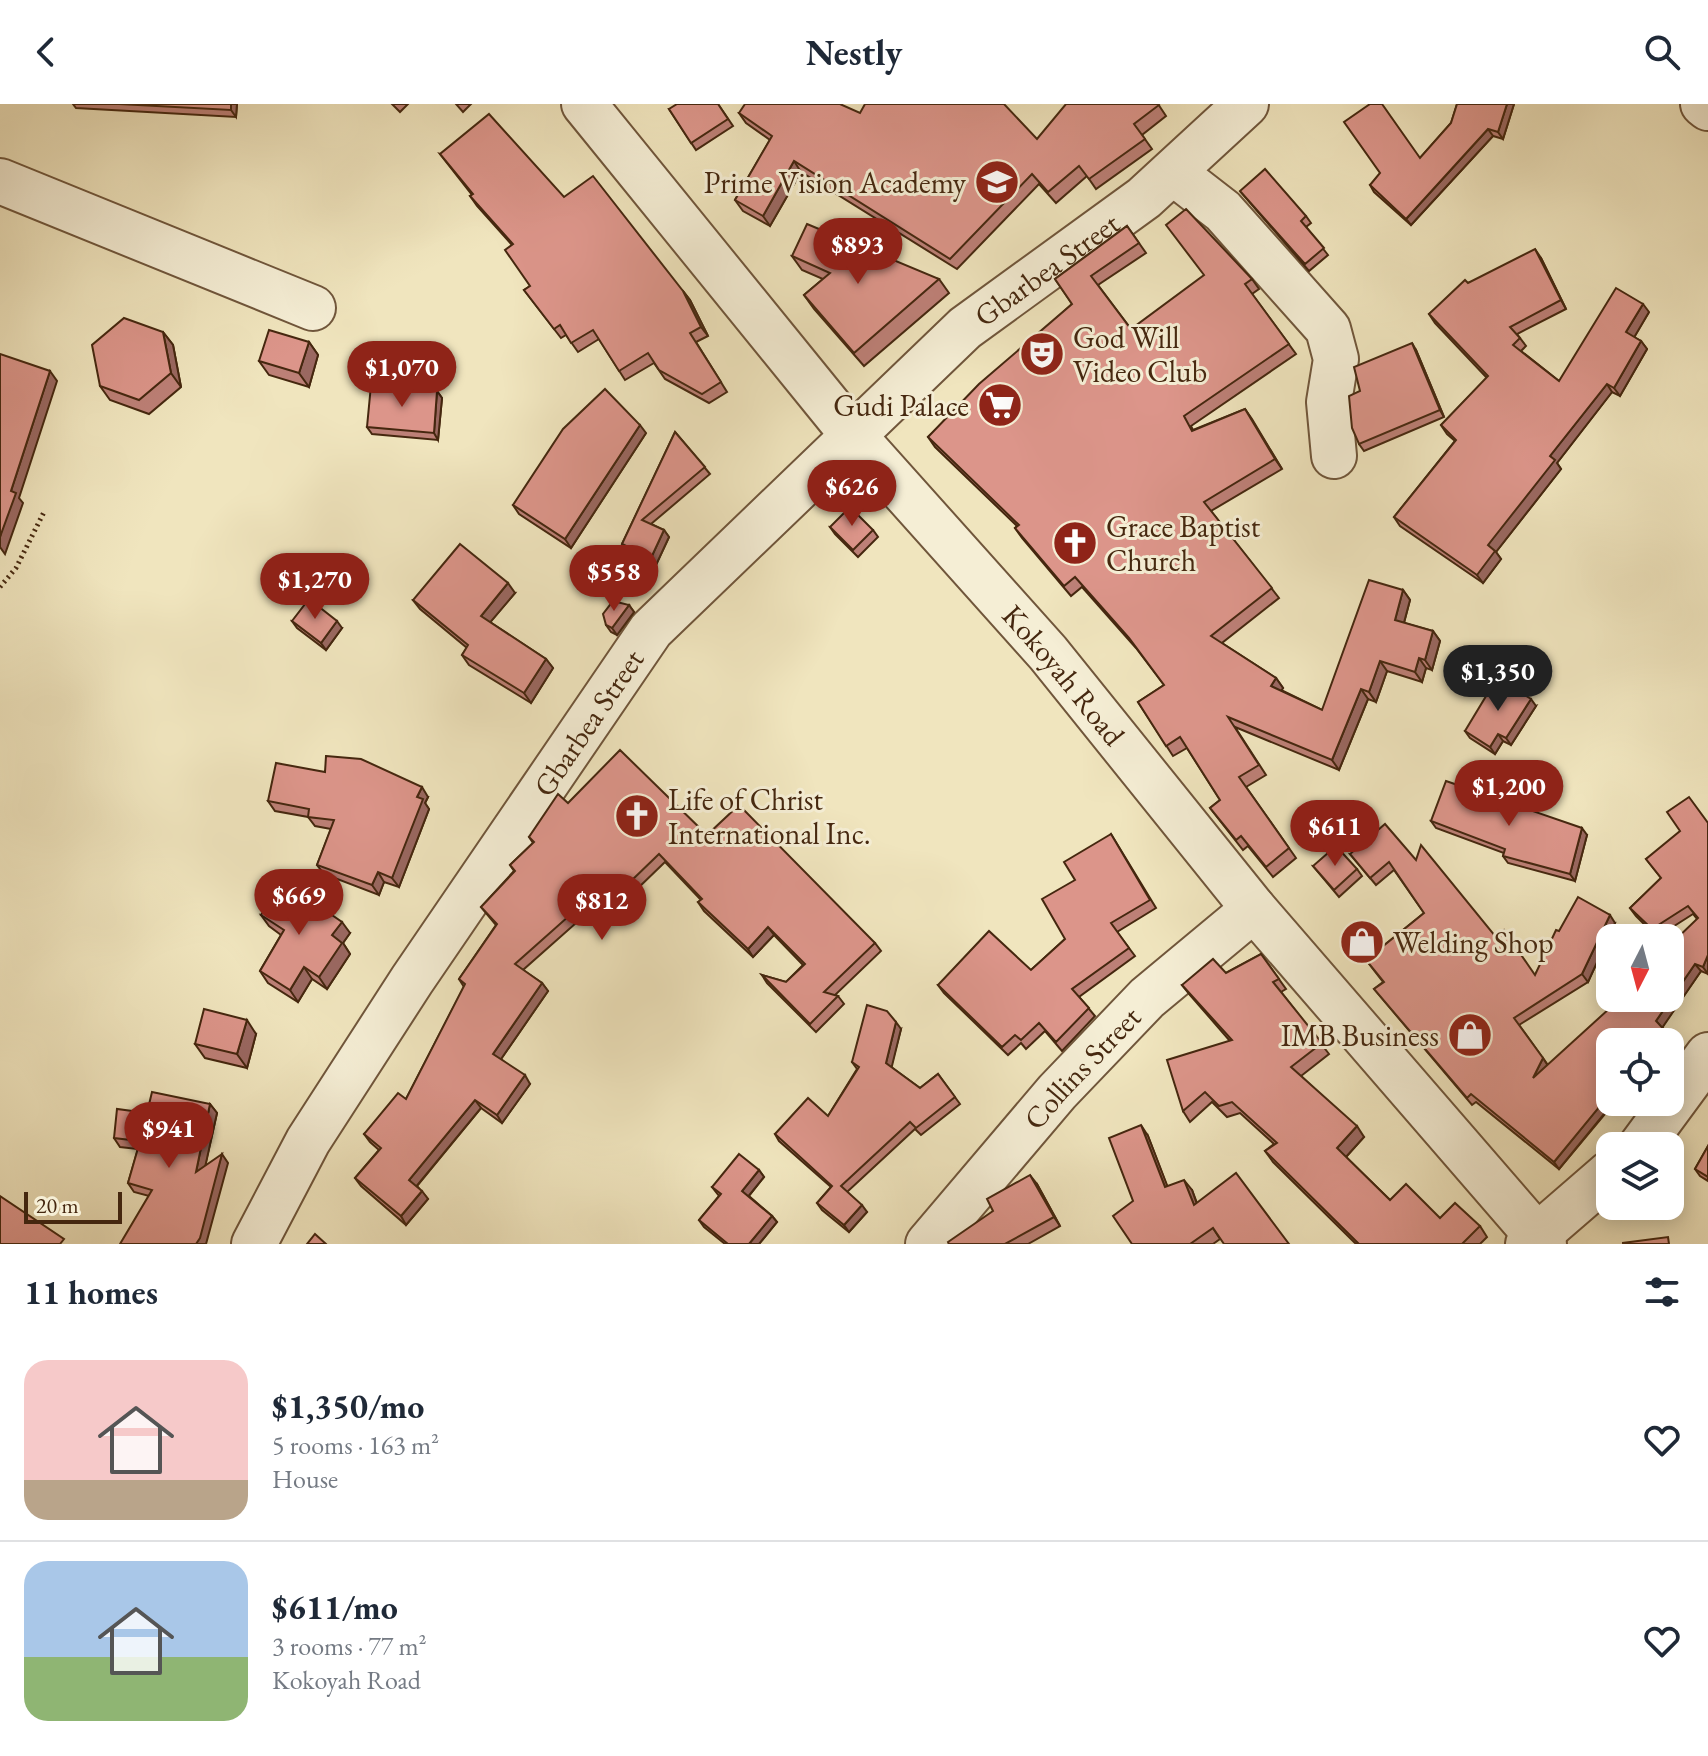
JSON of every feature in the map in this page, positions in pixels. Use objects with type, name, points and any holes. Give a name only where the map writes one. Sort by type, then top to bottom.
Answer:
[{"type":"street","name":"Kokoyah Road","points":[[584,104],[852,434],[1048,653],[1254,909],[1536,1241]]},
{"type":"street","name":"Gbarbea Street","points":[[254,1244],[308,1141],[412,980],[651,630],[965,328],[1174,173],[1246,104]]},
{"type":"street","points":[[1703,104],[1708,108]]},
{"type":"street","points":[[1174,173],[1223,211],[1328,329],[1336,359],[1329,402],[1334,456]]},
{"type":"street","points":[[0,181],[313,308]]},
{"type":"street","name":"Collins Street","points":[[928,1244],[1057,1092],[1147,998],[1254,909]]},
{"type":"street","points":[[1653,1132],[1700,1078]]},
{"type":"street","points":[[1536,1241],[1596,1186]]},
{"type":"path","points":[[0,587],[16,568],[45,510]]},
{"type":"building","points":[[119,104],[231,104],[231,110]]},
{"type":"building","points":[[677,104],[718,104],[728,119],[691,143],[669,109]]},
{"type":"building","points":[[745,104],[840,104],[860,113],[865,104],[1004,104],[1037,139],[1066,104],[1159,105],[1134,124],[1145,139],[1089,179],[1079,166],[1048,192],[1032,174],[950,259],[794,161],[763,216],[735,200],[772,136],[739,113]]},
{"type":"building","points":[[1370,104],[1382,104],[1420,158],[1451,123],[1457,104],[1507,104],[1498,132],[1488,129],[1406,219],[1370,185],[1380,173],[1344,122]]},
{"type":"building","points":[[489,114],[564,197],[593,176],[683,291],[701,327],[690,333],[721,382],[702,394],[659,370],[648,353],[619,371],[593,330],[571,343],[560,325],[554,329],[524,290],[530,286],[505,250],[513,244],[470,196],[473,194],[440,154]]},
{"type":"building","points":[[1265,169],[1306,216],[1301,221],[1324,248],[1305,264],[1240,191]]},
{"type":"building","points":[[1186,209],[1252,279],[1245,284],[1289,344],[1184,416],[1192,431],[1245,409],[1275,459],[1204,502],[1272,588],[1211,636],[1276,678],[1271,686],[1322,710],[1369,580],[1403,590],[1395,620],[1433,631],[1425,660],[1419,658],[1415,672],[1380,661],[1369,692],[1361,689],[1332,760],[1228,717],[1259,765],[1239,777],[1289,848],[1266,867],[1241,836],[1236,840],[1210,808],[1220,800],[1180,737],[1166,746],[1138,702],[1164,685],[1129,638],[1075,577],[1064,586],[1015,528],[1019,525],[928,437],[979,384],[1072,304],[1055,279],[1127,226],[1139,243],[1091,276],[1131,329],[1204,275],[1166,225]]},
{"type":"building","points":[[807,224],[939,279],[854,353],[804,295],[830,273],[792,256]]},
{"type":"building","points":[[1535,249],[1561,300],[1510,327],[1520,338],[1513,345],[1559,381],[1616,288],[1643,304],[1626,332],[1641,341],[1614,388],[1607,384],[1550,456],[1555,460],[1488,545],[1495,551],[1477,575],[1394,517],[1456,440],[1441,425],[1488,376],[1429,314],[1465,280],[1468,283]]},
{"type":"building","points":[[124,318],[163,332],[171,373],[139,400],[100,386],[92,345]]},
{"type":"building","points":[[269,330],[309,342],[299,373],[259,361]]},
{"type":"building","points":[[1412,343],[1440,410],[1359,444],[1352,428],[1349,396],[1360,391],[1354,367]]},
{"type":"building","points":[[0,354],[50,371],[11,491],[16,493],[0,537]]},
{"type":"building","points":[[371,385],[437,391],[434,433],[367,427]]},
{"type":"building","points":[[605,389],[640,425],[565,539],[513,505],[563,429]]},
{"type":"building","points":[[675,432],[705,467],[642,520],[664,530],[651,558],[622,544]]},
{"type":"building","points":[[850,507],[873,530],[853,550],[830,527]]},
{"type":"building","points":[[460,544],[508,583],[481,616],[546,659],[524,693],[462,655],[468,645],[413,600]]},
{"type":"building","points":[[309,599],[337,621],[321,643],[292,621]]},
{"type":"building","points":[[613,601],[629,605],[612,628],[606,625],[603,614]]},
{"type":"building","points":[[1497,678],[1531,699],[1506,738],[1498,734],[1490,747],[1465,731]]},
{"type":"building","points":[[620,750],[707,835],[739,805],[875,943],[824,992],[838,996],[810,1024],[762,975],[786,982],[805,964],[768,927],[748,949],[698,902],[702,899],[659,854],[600,911],[588,899],[515,964],[542,983],[493,1054],[525,1075],[497,1115],[475,1100],[409,1180],[422,1191],[401,1216],[355,1178],[381,1148],[364,1134],[398,1093],[406,1099],[465,984],[459,979],[497,924],[481,907],[515,871],[510,865],[534,842],[529,837],[558,794],[568,803]]},
{"type":"building","points":[[326,756],[361,759],[422,787],[417,797],[423,799],[392,878],[378,872],[372,885],[317,865],[334,820],[308,817],[309,809],[268,801],[276,763],[325,772]]},
{"type":"building","points":[[1446,781],[1582,828],[1570,874],[1503,856],[1505,849],[1431,821]]},
{"type":"building","points":[[1689,797],[1708,823],[1708,955],[1703,967],[1695,964],[1684,980],[1684,932],[1698,918],[1688,906],[1660,924],[1647,924],[1630,908],[1661,878],[1646,859],[1680,831],[1667,812]]},
{"type":"building","points":[[1385,824],[1416,860],[1421,845],[1495,936],[1504,930],[1535,975],[1556,930],[1559,931],[1578,897],[1610,915],[1606,924],[1596,924],[1596,944],[1582,974],[1514,1018],[1543,1058],[1533,1078],[1606,1012],[1662,1012],[1656,1021],[1662,1028],[1596,1028],[1596,1111],[1554,1162],[1471,1094],[1467,1098],[1374,989],[1384,982],[1366,960],[1424,913],[1389,862],[1370,878],[1350,854]]},
{"type":"building","points":[[1111,834],[1150,900],[1111,923],[1129,948],[1072,989],[1089,1008],[1056,1042],[1039,1023],[1021,1040],[1015,1035],[1002,1047],[938,985],[989,931],[1031,970],[1065,939],[1042,899],[1075,880],[1064,862]]},
{"type":"building","points":[[1336,846],[1357,869],[1334,890],[1313,866]]},
{"type":"building","points":[[284,882],[342,922],[332,935],[342,943],[319,977],[304,967],[290,990],[260,971],[284,930],[261,915]]},
{"type":"building","points":[[1261,954],[1279,979],[1273,982],[1322,1043],[1291,1067],[1357,1126],[1337,1148],[1390,1200],[1406,1184],[1440,1218],[1455,1203],[1480,1226],[1462,1244],[1357,1244],[1265,1151],[1277,1143],[1232,1102],[1219,1106],[1205,1092],[1183,1111],[1167,1060],[1232,1040],[1182,985],[1213,959],[1226,973]]},
{"type":"building","points":[[867,1005],[887,1011],[896,1022],[886,1063],[920,1088],[938,1074],[955,1097],[916,1128],[910,1122],[841,1186],[862,1205],[844,1225],[817,1203],[832,1186],[775,1134],[808,1098],[828,1116],[859,1067],[852,1062]]},
{"type":"building","points":[[204,1009],[247,1020],[237,1054],[195,1044]]},
{"type":"building","points":[[152,1092],[210,1104],[196,1172],[222,1154],[196,1244],[120,1244],[152,1190],[128,1183],[140,1141],[114,1138],[117,1109],[147,1113]]},
{"type":"building","points":[[1141,1125],[1165,1187],[1184,1180],[1194,1205],[1236,1173],[1289,1244],[1224,1244],[1213,1228],[1190,1244],[1132,1244],[1113,1216],[1133,1201],[1109,1138]]},
{"type":"building","points":[[1708,1146],[1708,1177],[1695,1169]]},
{"type":"building","points":[[739,1154],[759,1170],[742,1191],[772,1216],[749,1244],[728,1244],[699,1220],[721,1194],[712,1187]]},
{"type":"building","points":[[1030,1175],[1054,1217],[1005,1244],[949,1244],[993,1211],[987,1199]]},
{"type":"building","points":[[0,1196],[64,1239],[60,1244],[0,1244]]},
{"type":"building","points":[[315,1234],[326,1244],[307,1244]]},
{"type":"building","points":[[1668,1237],[1669,1244],[1623,1244],[1623,1243]]},
{"type":"place","name":"Prime Vision Academy","points":[[997,182]]},
{"type":"place","name":"God Will Video Club","points":[[1042,354]]},
{"type":"place","name":"Gudi Palace","points":[[1000,405]]},
{"type":"place","name":"Grace Baptist Church","points":[[1075,543]]},
{"type":"place","name":"Life of Christ International Inc.","points":[[637,816]]},
{"type":"place","name":"Welding Shop","points":[[1362,942]]},
{"type":"place","name":"IMB Business","points":[[1470,1035]]}]
